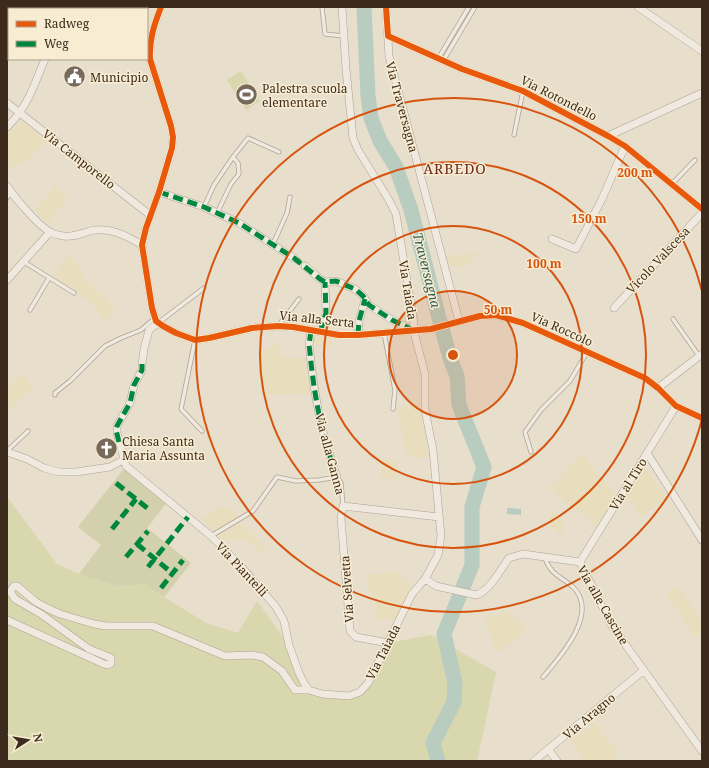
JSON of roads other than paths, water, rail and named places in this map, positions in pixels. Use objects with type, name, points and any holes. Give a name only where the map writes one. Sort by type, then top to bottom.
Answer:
[{"type":"street","points":[[161,7],[151,34],[149,48],[150,59],[173,137],[172,148],[159,192],[150,215],[142,246],[151,301],[156,320],[172,331],[195,340]]},
{"type":"street","name":"Via Taiada","points":[[309,690],[322,694],[349,696],[360,692],[368,683],[412,594],[425,579],[439,550],[441,536],[433,450],[425,410],[425,374],[414,331],[396,214],[358,150],[353,138],[346,69],[342,7]]},
{"type":"street","name":"Via Traversagna","points":[[386,7],[389,56],[456,322]]},
{"type":"street","points":[[638,7],[702,51]]},
{"type":"street","name":"Via Rotondello","points":[[388,36],[462,69],[523,91],[608,136],[625,146],[702,209]]},
{"type":"street","points":[[7,127],[20,114],[28,100],[45,60]]},
{"type":"street","points":[[608,136],[702,93]]},
{"type":"street","name":"Via Camporello","points":[[7,103],[150,215]]},
{"type":"street","points":[[552,238],[576,250],[602,199],[625,146]]},
{"type":"street","points":[[8,192],[50,232],[58,235],[80,236],[90,231],[100,229],[109,230],[118,233],[142,246]]},
{"type":"street","points":[[159,192],[204,207],[239,223],[294,258]]},
{"type":"street","name":"Vicolo Valscesa","points":[[614,308],[702,213]]},
{"type":"street","points":[[7,280],[50,232]]},
{"type":"street","points":[[305,266],[325,282],[336,281],[355,289],[363,296],[369,305],[392,320],[414,331]]},
{"type":"street","points":[[320,332],[326,313],[325,282]]},
{"type":"street","points":[[358,335],[359,321],[365,299]]},
{"type":"street","name":"Via Roccolo","points":[[414,331],[431,329],[480,316],[496,315],[504,317],[649,380],[676,406]]},
{"type":"street","points":[[7,452],[44,468],[59,472],[76,472],[125,463],[117,433],[117,426],[130,403],[134,385],[142,370],[143,357],[149,330],[156,320]]},
{"type":"street","name":"Via alla Serta","points":[[195,340],[252,328],[278,326],[292,326],[311,331],[339,335],[414,331]]},
{"type":"street","name":"Via alla Ganna","points":[[311,331],[309,345],[320,419],[332,464],[337,476]]},
{"type":"street","points":[[658,388],[700,355]]},
{"type":"street","points":[[676,406],[702,418]]},
{"type":"street","name":"Via al Tiro","points":[[580,562],[676,406]]},
{"type":"street","points":[[647,453],[702,540]]},
{"type":"street","name":"Via Piantelli","points":[[125,463],[211,536],[240,564],[276,607],[284,621],[289,645],[299,673],[309,690]]},
{"type":"street","name":"Via alla Ganna","points":[[343,506],[439,518]]},
{"type":"street","name":"Via Selvetta","points":[[343,506],[341,518],[350,631],[356,637],[388,643]]},
{"type":"street","name":"Via alle Cascine","points":[[425,579],[436,586],[476,595],[486,590],[509,558],[523,554],[580,562],[612,626],[702,751]]},
{"type":"street","points":[[7,620],[104,664],[108,665],[111,663],[111,658],[89,649],[41,614],[15,599],[11,593],[11,590],[14,586],[17,586],[36,602],[47,608],[60,614],[94,624],[106,626],[153,626],[225,656],[252,655],[262,657],[282,671],[295,690],[309,690]]},
{"type":"street","name":"Via Aragno","points":[[534,761],[644,670]]},
{"type":"street","points":[[549,750],[557,761]]},
{"type":"lane","points":[[322,7],[325,34],[344,36]]},
{"type":"lane","points":[[441,60],[469,7]]},
{"type":"lane","points":[[441,60],[475,7]]},
{"type":"lane","points":[[514,135],[523,91]]},
{"type":"lane","points":[[204,207],[214,185],[248,138],[279,152]]},
{"type":"lane","points":[[217,213],[231,184],[239,174],[238,164],[233,157]]},
{"type":"lane","points":[[672,184],[695,160]]},
{"type":"lane","points":[[273,244],[287,214],[290,197]]},
{"type":"lane","points":[[24,262],[74,293]]},
{"type":"lane","points":[[30,310],[50,278]]},
{"type":"lane","points":[[55,395],[55,393],[70,381],[105,346],[141,330],[204,288]]},
{"type":"lane","points":[[278,326],[299,299]]},
{"type":"lane","points":[[673,319],[700,355]]},
{"type":"lane","points":[[384,333],[395,390],[393,409]]},
{"type":"lane","points":[[195,340],[181,409],[202,431]]},
{"type":"lane","points":[[531,452],[525,432],[541,410],[570,381],[587,352]]},
{"type":"lane","points":[[7,452],[28,431]]},
{"type":"lane","points":[[211,536],[253,511],[277,477],[296,481],[318,480],[337,476]]},
{"type":"lane","name":"Via alla Ganna","points":[[337,476],[340,483],[343,506]]},
{"type":"lane","points":[[542,677],[562,655],[577,631],[582,612],[581,600],[573,587],[552,572],[547,566],[545,558]]},
{"type":"waterway","name":"Traversagna","points":[[364,7],[368,96],[371,118],[380,141],[396,167],[411,210],[450,358],[457,376],[459,405],[484,467],[472,507],[472,565],[444,634],[455,683],[454,702],[433,743],[438,761]]},
{"type":"tunnel","points":[[294,258],[305,266]]},
{"type":"place","name":"Municipio","points":[[75,77]]},
{"type":"place","name":"Palestra scuola elementare","points":[[247,95]]},
{"type":"place","name":"Chiesa Santa Maria Assunta","points":[[106,448]]},
{"type":"district","name":"ARBEDO","points":[[455,168]]}]
